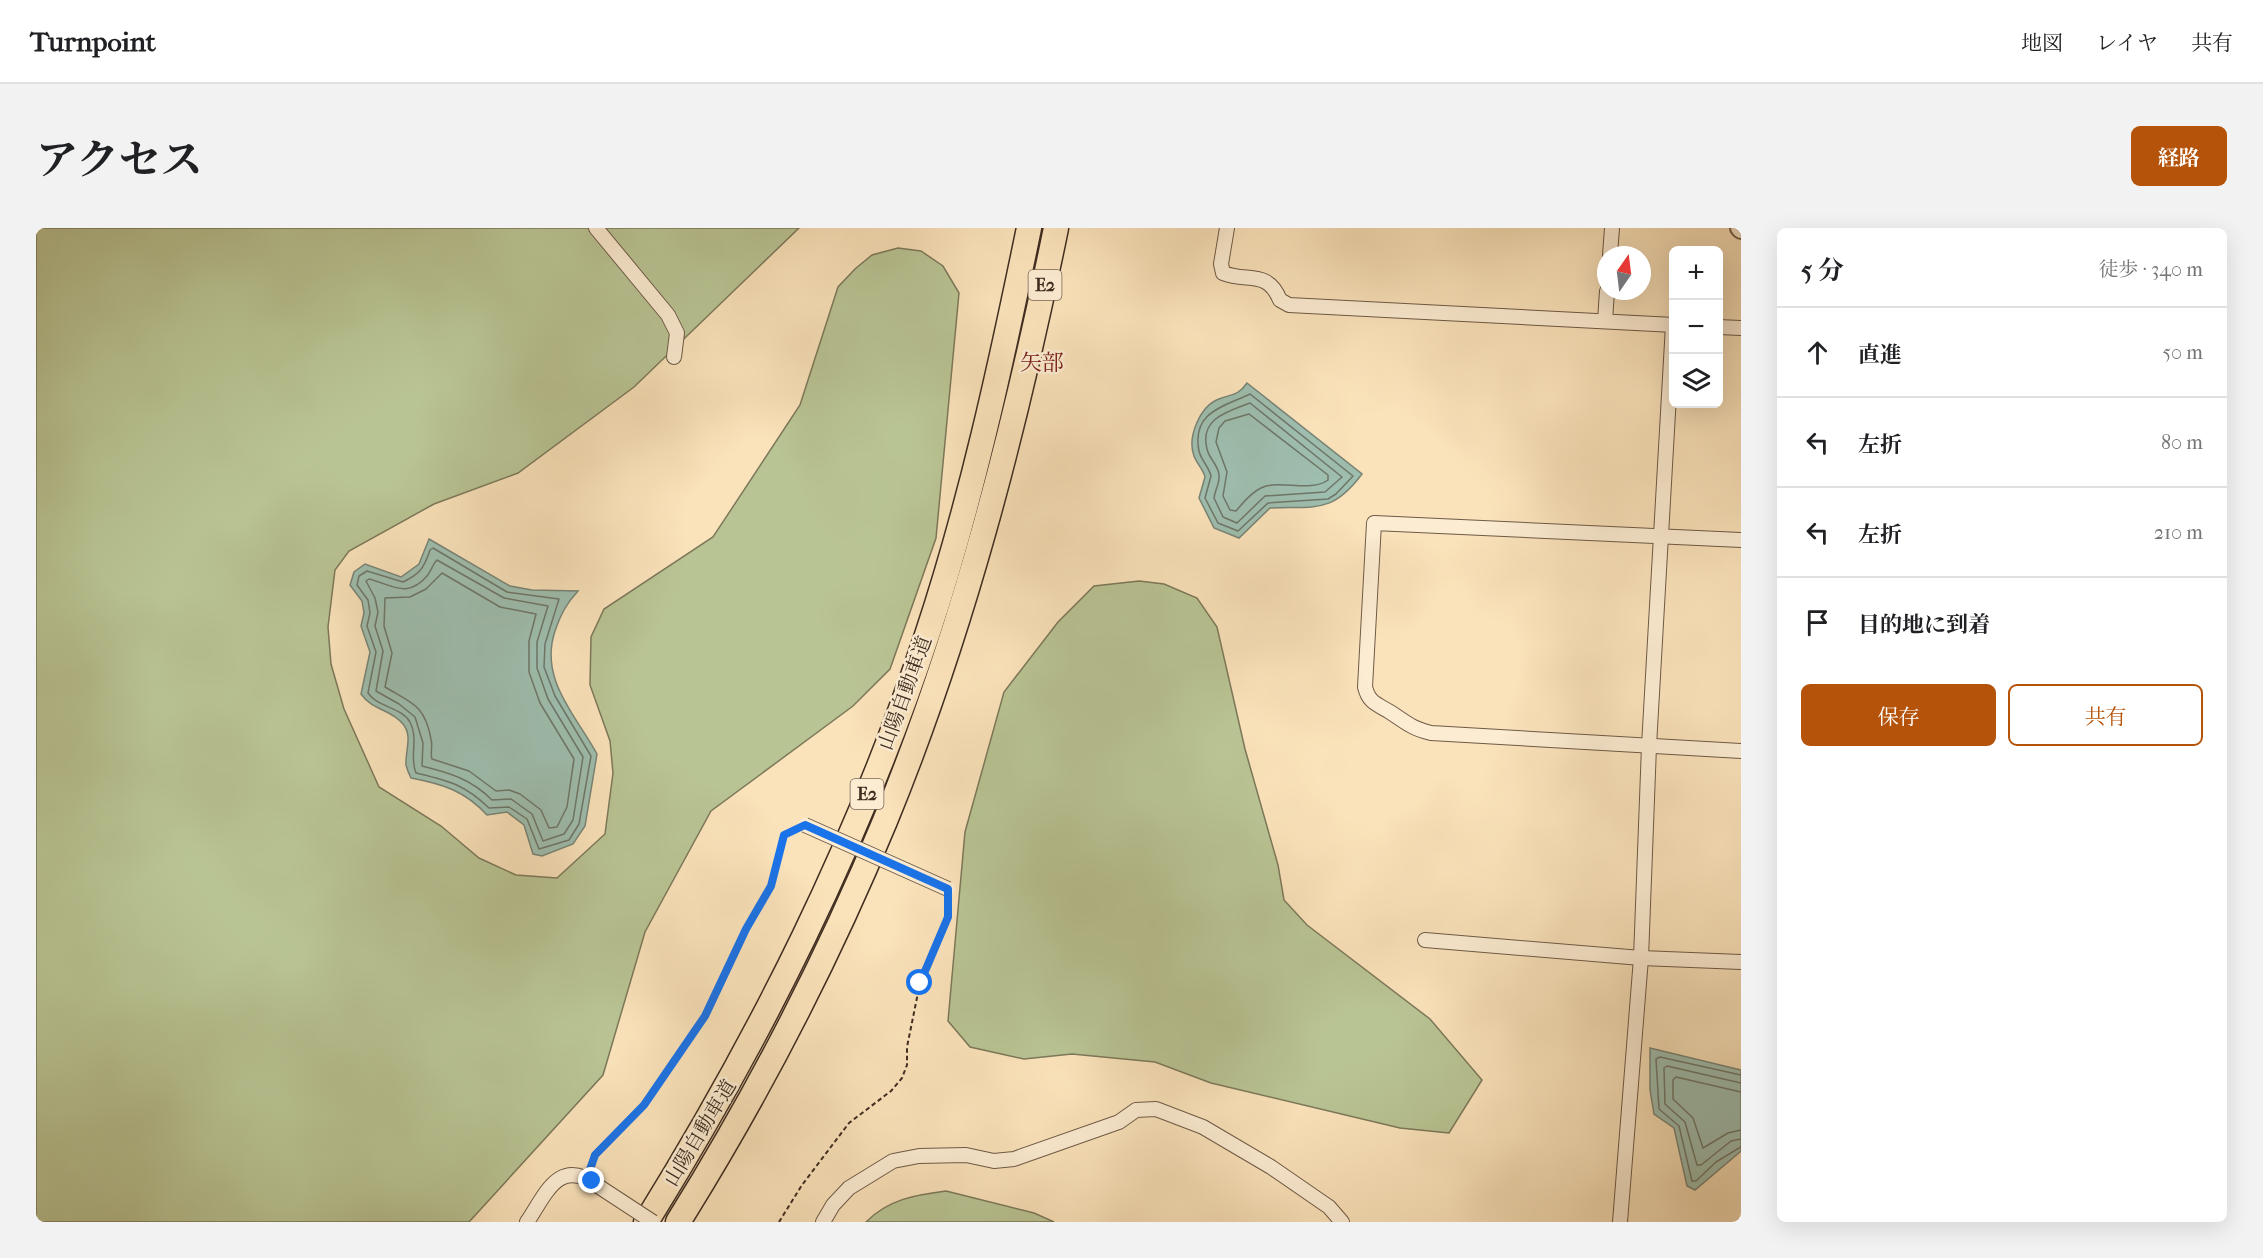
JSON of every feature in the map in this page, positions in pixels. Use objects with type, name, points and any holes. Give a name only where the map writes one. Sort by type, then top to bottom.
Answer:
[{"type":"highway","name":"山陽自動車道","points":[[646,1222],[706,1124],[759,1029],[819,909],[860,812],[927,635],[962,514],[1007,334],[1029,228]]},
{"type":"highway","name":"山陽自動車道","points":[[678,1222],[731,1137],[783,1042],[885,821],[950,644],[987,520],[1033,341],[1056,228]]},
{"type":"street","points":[[596,228],[668,315],[677,333],[674,357]]},
{"type":"street","points":[[1227,228],[1221,264],[1223,273],[1237,278],[1265,280],[1275,287],[1280,300],[1289,305],[1669,325]]},
{"type":"street","points":[[1611,246],[1612,228]]},
{"type":"street","points":[[1605,321],[1606,300]]},
{"type":"street","points":[[1723,327],[1741,328]]},
{"type":"street","points":[[1620,1222],[1641,958],[1649,746],[1671,354]]},
{"type":"street","points":[[1741,540],[1374,523],[1365,678],[1368,699],[1410,728],[1431,733],[1741,751]]},
{"type":"street","points":[[805,825],[948,889]]},
{"type":"street","points":[[1425,940],[1641,958],[1741,962]]},
{"type":"street","points":[[823,1222],[833,1205],[849,1188],[893,1161],[919,1156],[954,1155],[994,1161],[1014,1159],[1119,1122],[1136,1110],[1156,1108],[1203,1127],[1271,1167],[1329,1207],[1342,1222]]},
{"type":"street","points":[[527,1222],[557,1178],[568,1174],[593,1182],[653,1222]]},
{"type":"path","points":[[593,1182],[595,1155],[644,1105],[705,1016],[746,929],[771,886],[784,835],[805,825]]},
{"type":"path","points":[[779,1222],[802,1185],[849,1123],[891,1091],[902,1078],[907,1065],[907,1047],[920,983],[948,917],[948,889]]},
{"type":"green space","points":[[36,228],[799,228],[634,387],[518,473],[434,504],[349,551],[335,570],[328,627],[331,664],[344,709],[379,787],[441,826],[479,858],[516,875],[557,878],[605,834],[613,773],[610,741],[590,685],[591,637],[604,609],[713,537],[800,405],[838,287],[855,269],[872,255],[898,248],[921,251],[943,266],[959,293],[936,538],[890,669],[853,706],[711,811],[645,932],[603,1075],[469,1222],[36,1222]]},
{"type":"green space","points":[[1139,581],[1164,584],[1197,598],[1217,627],[1245,749],[1278,865],[1284,900],[1307,925],[1430,1019],[1482,1080],[1449,1133],[1400,1128],[1211,1083],[1155,1062],[1072,1054],[1024,1059],[970,1047],[948,1021],[965,832],[1004,692],[1058,622],[1094,586]]},
{"type":"green space","points":[[946,1191],[1034,1213],[1054,1222],[866,1222],[884,1208],[903,1199]]},
{"type":"water","points":[[1247,383],[1362,474],[1351,487],[1332,502],[1311,507],[1270,508],[1239,538],[1214,528],[1199,498],[1205,477],[1194,456],[1192,440],[1197,423],[1206,408],[1219,399],[1238,392]]},
{"type":"water","points":[[429,539],[510,586],[532,590],[578,591],[562,614],[551,648],[555,680],[562,696],[597,754],[585,826],[573,844],[542,856],[533,854],[524,825],[507,812],[487,815],[462,794],[433,783],[411,778],[406,765],[408,734],[406,729],[393,715],[371,704],[361,694],[370,652],[361,626],[364,613],[362,601],[350,585],[354,572],[365,564],[401,577],[419,564]]},
{"type":"water","points":[[1650,1048],[1741,1070],[1741,1151],[1695,1190],[1687,1186],[1674,1128],[1654,1114],[1650,1090]]},
{"type":"district","name":"矢部","points":[[1042,363]]},
{"type":"route","points":[[592,1181],[587,1178],[595,1155],[644,1105],[669,1072],[676,1055],[705,1016],[746,929],[771,886],[784,835],[805,825],[948,889],[948,917],[920,983]]}]
